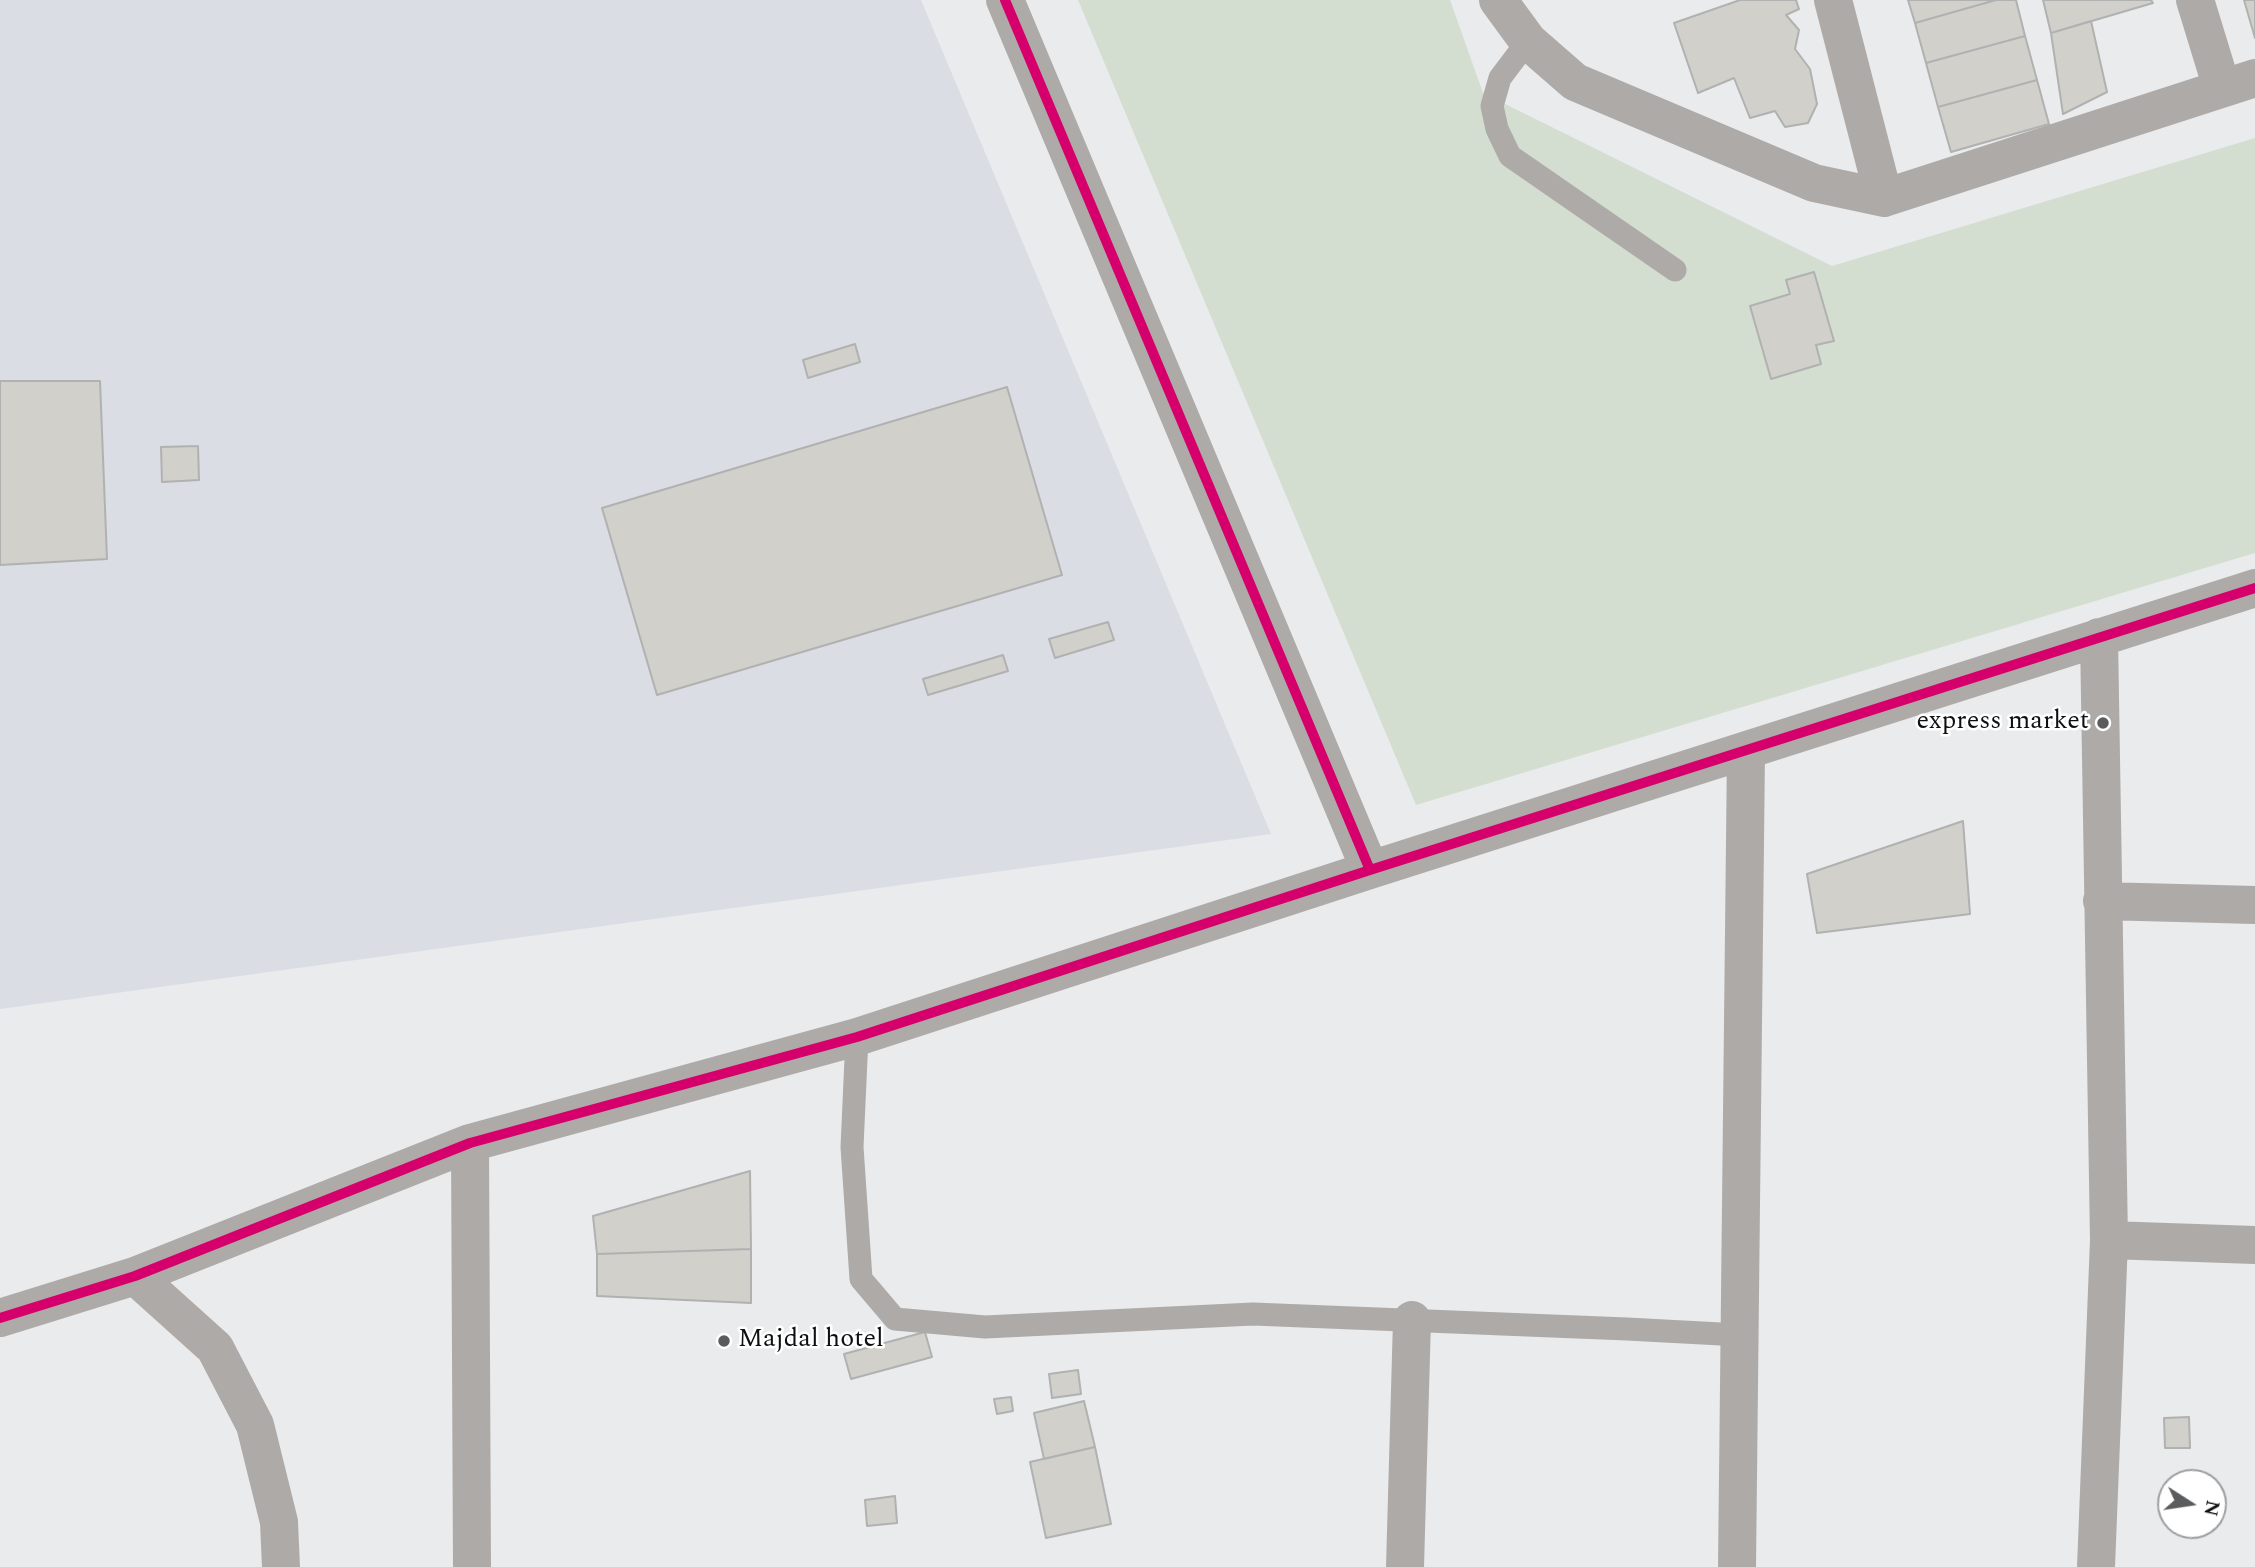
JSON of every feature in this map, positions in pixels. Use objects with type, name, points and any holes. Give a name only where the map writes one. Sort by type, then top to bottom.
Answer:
[{"type":"street","points":[[1005,0],[1370,870]]},
{"type":"street","points":[[1833,0],[1884,198]]},
{"type":"street","points":[[1499,1],[1528,41],[1575,82],[1814,183],[1884,198],[2238,83],[2195,0]]},
{"type":"street","points":[[0,1318],[135,1276],[470,1143],[857,1037],[1370,870],[2255,588]]},
{"type":"street","points":[[2096,1567],[2109,1240],[2099,637]]},
{"type":"street","points":[[1738,1567],[1746,751]]},
{"type":"street","points":[[2102,901],[2255,905]]},
{"type":"street","points":[[470,1143],[472,1567]]},
{"type":"street","points":[[2109,1240],[2255,1245]]},
{"type":"street","points":[[0,1301],[135,1276]]},
{"type":"street","points":[[135,1276],[215,1348],[255,1424],[279,1522],[281,1567]]},
{"type":"street","points":[[1405,1567],[1412,1321]]},
{"type":"lane","points":[[1528,41],[1500,78],[1492,106],[1497,129],[1510,156],[1675,270]]},
{"type":"lane","points":[[857,1037],[852,1147],[861,1279],[895,1319],[985,1326],[1253,1314],[1740,1335]]},
{"type":"shaded area","points":[[0,0],[921,0],[1271,834],[0,1009]]},
{"type":"green space","points":[[1078,0],[1450,0],[1483,93],[1832,266],[2255,138],[2255,553],[1416,805]]},
{"type":"building","points":[[1740,0],[1796,0],[1799,9],[1786,15],[1799,30],[1795,49],[1810,69],[1817,104],[1808,123],[1785,127],[1775,111],[1750,118],[1734,78],[1698,93],[1674,23]]},
{"type":"building","points":[[1908,0],[1996,0],[1915,23]]},
{"type":"building","points":[[1996,0],[2016,0],[2025,36],[1926,63],[1915,23]]},
{"type":"building","points":[[2043,0],[2151,0],[2153,3],[2051,33]]},
{"type":"building","points":[[2244,0],[2255,0],[2255,38]]},
{"type":"building","points":[[2091,21],[2107,92],[2063,114],[2051,33]]},
{"type":"building","points":[[2025,36],[2037,80],[1938,107],[1926,63]]},
{"type":"building","points":[[2037,80],[2049,124],[1951,152],[1938,107]]},
{"type":"building","points":[[1814,272],[1834,341],[1816,345],[1821,364],[1771,379],[1750,306],[1790,294],[1786,280]]},
{"type":"building","points":[[855,344],[860,362],[808,378],[803,360]]},
{"type":"building","points":[[0,381],[100,381],[107,559],[0,565]]},
{"type":"building","points":[[1007,387],[1062,575],[657,695],[602,508]]},
{"type":"building","points":[[198,446],[199,480],[162,482],[161,447]]},
{"type":"building","points":[[1108,622],[1114,640],[1055,658],[1049,639]]},
{"type":"building","points":[[1003,655],[1008,671],[928,695],[923,679]]},
{"type":"building","points":[[1963,821],[1970,914],[1817,933],[1807,874]]},
{"type":"building","points":[[750,1171],[751,1249],[597,1254],[593,1216]]},
{"type":"building","points":[[751,1249],[751,1303],[597,1296],[597,1254]]},
{"type":"building","points":[[925,1332],[932,1357],[851,1379],[844,1354]]},
{"type":"building","points":[[1078,1370],[1081,1394],[1052,1398],[1049,1374]]},
{"type":"building","points":[[1011,1397],[1013,1411],[997,1414],[994,1399]]},
{"type":"building","points":[[1084,1401],[1095,1447],[1044,1459],[1034,1413]]},
{"type":"building","points":[[2189,1417],[2190,1448],[2165,1448],[2164,1418]]},
{"type":"building","points":[[1095,1447],[1111,1524],[1046,1538],[1030,1462]]},
{"type":"building","points":[[895,1496],[897,1523],[867,1526],[865,1500]]},
{"type":"cycle path","points":[[1005,0],[1370,870]]},
{"type":"cycle path","points":[[0,1318],[135,1276],[470,1143],[857,1037],[1370,870],[2255,588]]},
{"type":"place","name":"express market","points":[[2103,723]]},
{"type":"place","name":"Majdal hotel","points":[[724,1341]]}]
